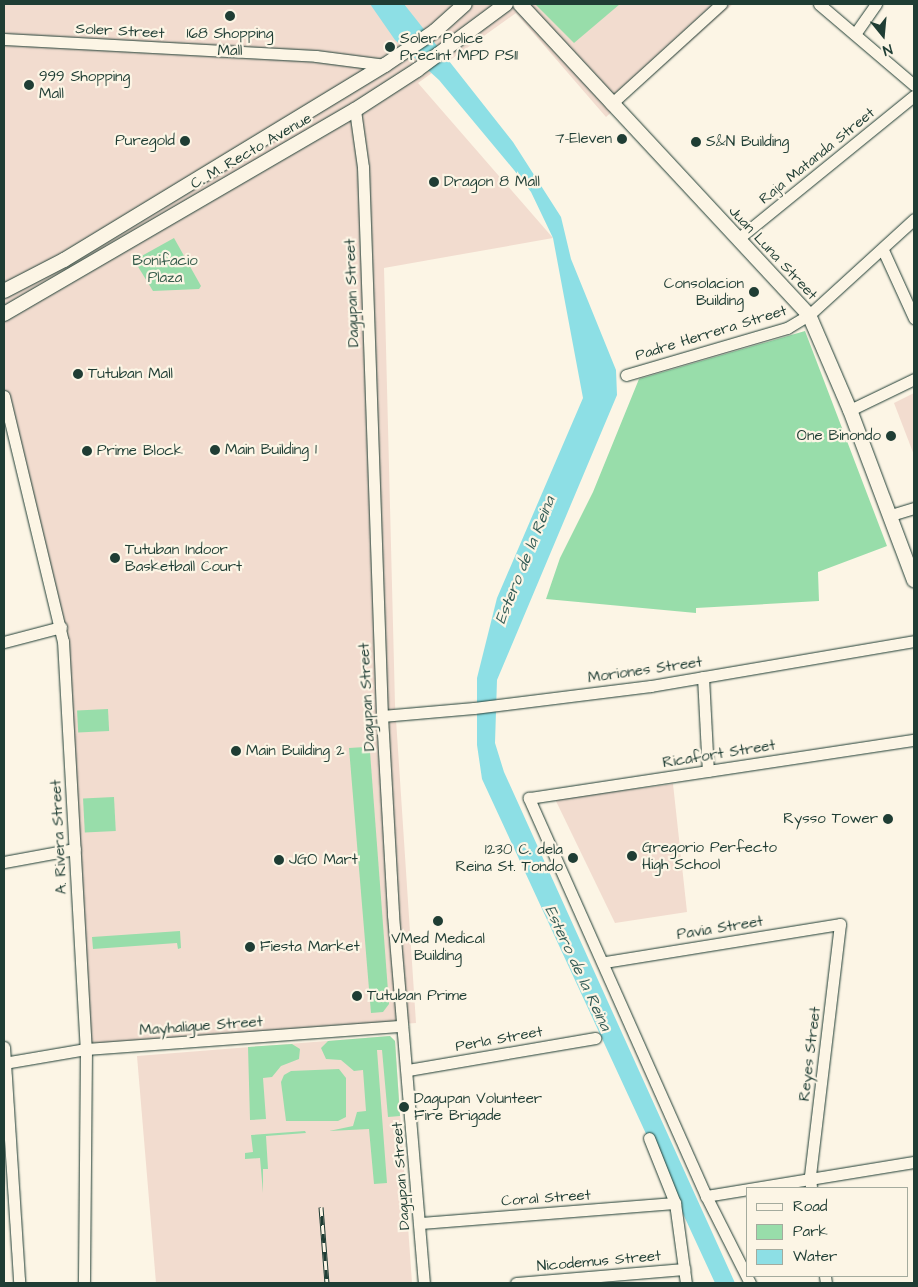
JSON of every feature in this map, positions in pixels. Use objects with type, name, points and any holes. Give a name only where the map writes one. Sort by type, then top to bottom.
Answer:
[{"type":"main road","name":"C. M. Recto Avenue","points":[[4,290],[64,260],[385,66],[435,31],[465,4]]},
{"type":"main road","name":"C. M. Recto Avenue","points":[[4,314],[355,110],[447,49],[506,4]]},
{"type":"main road","name":"Juan Luna Street","points":[[520,4],[611,104],[739,238],[809,316],[850,410],[914,580]]},
{"type":"street","points":[[611,104],[721,4]]},
{"type":"street","points":[[819,4],[914,85]]},
{"type":"street","points":[[855,34],[876,4]]},
{"type":"street","name":"Soler Street","points":[[4,39],[316,56],[385,66]]},
{"type":"street","name":"Raja Matanda Street","points":[[739,238],[914,96]]},
{"type":"street","name":"Dagupan Street","points":[[355,110],[363,167],[382,716],[402,1026],[408,1070],[424,1283]]},
{"type":"street","name":"Padre Herrera Street","points":[[626,374],[787,328],[809,316],[883,250],[914,219]]},
{"type":"street","points":[[883,250],[914,318]]},
{"type":"street","points":[[850,410],[914,379]]},
{"type":"street","name":"A. Rivera Street","points":[[4,396],[61,627],[86,1049],[84,1283]]},
{"type":"street","points":[[891,515],[914,508]]},
{"type":"street","points":[[4,642],[61,627]]},
{"type":"street","name":"Moriones Street","points":[[382,716],[474,708],[703,677],[913,640]]},
{"type":"street","points":[[703,677],[708,771]]},
{"type":"street","name":"Ricafort Street","points":[[605,962],[529,798],[914,740]]},
{"type":"street","points":[[4,862],[75,849]]},
{"type":"street","name":"Pavia Street","points":[[605,962],[840,924]]},
{"type":"street","name":"Reyes Street","points":[[811,1187],[810,1176],[840,924]]},
{"type":"street","points":[[605,962],[706,1196],[746,1275]]},
{"type":"street","name":"Mayhaligue Street","points":[[5,1063],[86,1049],[402,1026]]},
{"type":"street","name":"Perla Street","points":[[408,1070],[595,1038]]},
{"type":"street","points":[[4,1047],[19,1282]]},
{"type":"street","points":[[649,1138],[675,1203],[686,1283]]},
{"type":"street","points":[[753,1187],[810,1176],[914,1162]]},
{"type":"street","points":[[706,1196],[746,1188]]},
{"type":"street","name":"Coral Street","points":[[420,1223],[675,1203]]},
{"type":"street","name":"Nicodemus Street","points":[[516,1283],[684,1269]]},
{"type":"shaded area","points":[[4,4],[733,4],[606,117],[516,13],[418,83],[553,238],[384,268],[395,704],[416,1023],[88,1047],[60,611],[4,387]]},
{"type":"shaded area","points":[[914,393],[914,455],[894,403]]},
{"type":"shaded area","name":"Gregorio Perfecto High School","points":[[673,784],[687,912],[615,923],[555,799]]},
{"type":"shaded area","points":[[390,1036],[395,1041],[412,1283],[156,1283],[137,1056]]},
{"type":"green space","points":[[535,4],[620,4],[574,43]]},
{"type":"green space","name":"Bonifacio Plaza","points":[[174,238],[201,286],[199,289],[153,291],[137,265],[138,258]]},
{"type":"green space","points":[[805,331],[887,546],[818,572],[819,601],[696,608],[696,613],[546,599],[560,558],[593,492],[639,379]]},
{"type":"green space","points":[[108,709],[109,731],[78,733],[77,711]]},
{"type":"green space","points":[[365,747],[370,752],[389,1004],[383,1012],[371,1013],[349,748]]},
{"type":"green space","points":[[114,797],[116,831],[85,833],[83,799]]},
{"type":"green space","points":[[180,931],[181,948],[178,949],[177,943],[93,949],[92,937]]},
{"type":"green space","points":[[390,1036],[395,1041],[400,1116],[388,1117],[382,1050],[377,1050],[387,1183],[374,1184],[369,1129],[329,1131],[353,1126],[357,1112],[366,1111],[363,1070],[354,1071],[341,1060],[326,1059],[321,1048],[328,1041]]},
{"type":"green space","points":[[292,1044],[300,1049],[299,1059],[281,1066],[272,1077],[263,1078],[266,1119],[250,1120],[248,1047]]},
{"type":"green space","points":[[339,1069],[346,1078],[346,1117],[338,1121],[286,1121],[281,1082],[284,1075],[291,1071]]},
{"type":"green space","points":[[305,1131],[306,1133],[266,1136],[268,1169],[263,1169],[263,1193],[260,1158],[245,1159],[245,1153],[253,1152],[251,1135]]},
{"type":"water","name":"Estero de la Reina","points":[[370,4],[404,4],[513,142],[561,217],[571,259],[616,370],[617,395],[497,680],[495,743],[504,772],[735,1283],[715,1283],[482,779],[477,745],[477,678],[497,598],[583,398],[553,238],[531,192],[514,170],[439,80],[395,40]]},
{"type":"railway","points":[[321,1207],[327,1283]]},
{"type":"place","name":"168 Shopping Mall","points":[[230,16]]},
{"type":"place","name":"Soler Police Precint MPD PS11","points":[[390,47]]},
{"type":"place","name":"999 Shopping Mall","points":[[29,85]]},
{"type":"place","name":"7-Eleven","points":[[622,139]]},
{"type":"place","name":"Puregold","points":[[185,141]]},
{"type":"place","name":"S&N Building","points":[[696,142]]},
{"type":"place","name":"Dragon 8 Mall","points":[[434,182]]},
{"type":"place","name":"Consolacion Building","points":[[754,292]]},
{"type":"place","name":"Tutuban Mall","points":[[78,374]]},
{"type":"place","name":"One Binondo","points":[[891,436]]},
{"type":"place","name":"Main Building 1","points":[[215,450]]},
{"type":"place","name":"Prime Block","points":[[87,451]]},
{"type":"place","name":"Tutuban Indoor Basketball Court","points":[[115,558]]},
{"type":"place","name":"Main Building 2","points":[[236,751]]},
{"type":"place","name":"Rysso Tower","points":[[888,819]]},
{"type":"place","name":"Gregorio Perfecto High School","points":[[632,856]]},
{"type":"place","name":"1230 C. dela Reina St. Tondo","points":[[573,858]]},
{"type":"place","name":"JGO Mart","points":[[279,860]]},
{"type":"place","name":"VMed Medical Building","points":[[438,921]]},
{"type":"place","name":"Fiesta Market","points":[[250,947]]},
{"type":"place","name":"Tutuban Prime","points":[[357,996]]},
{"type":"place","name":"Dagupan Volunteer Fire Brigade","points":[[404,1107]]}]
